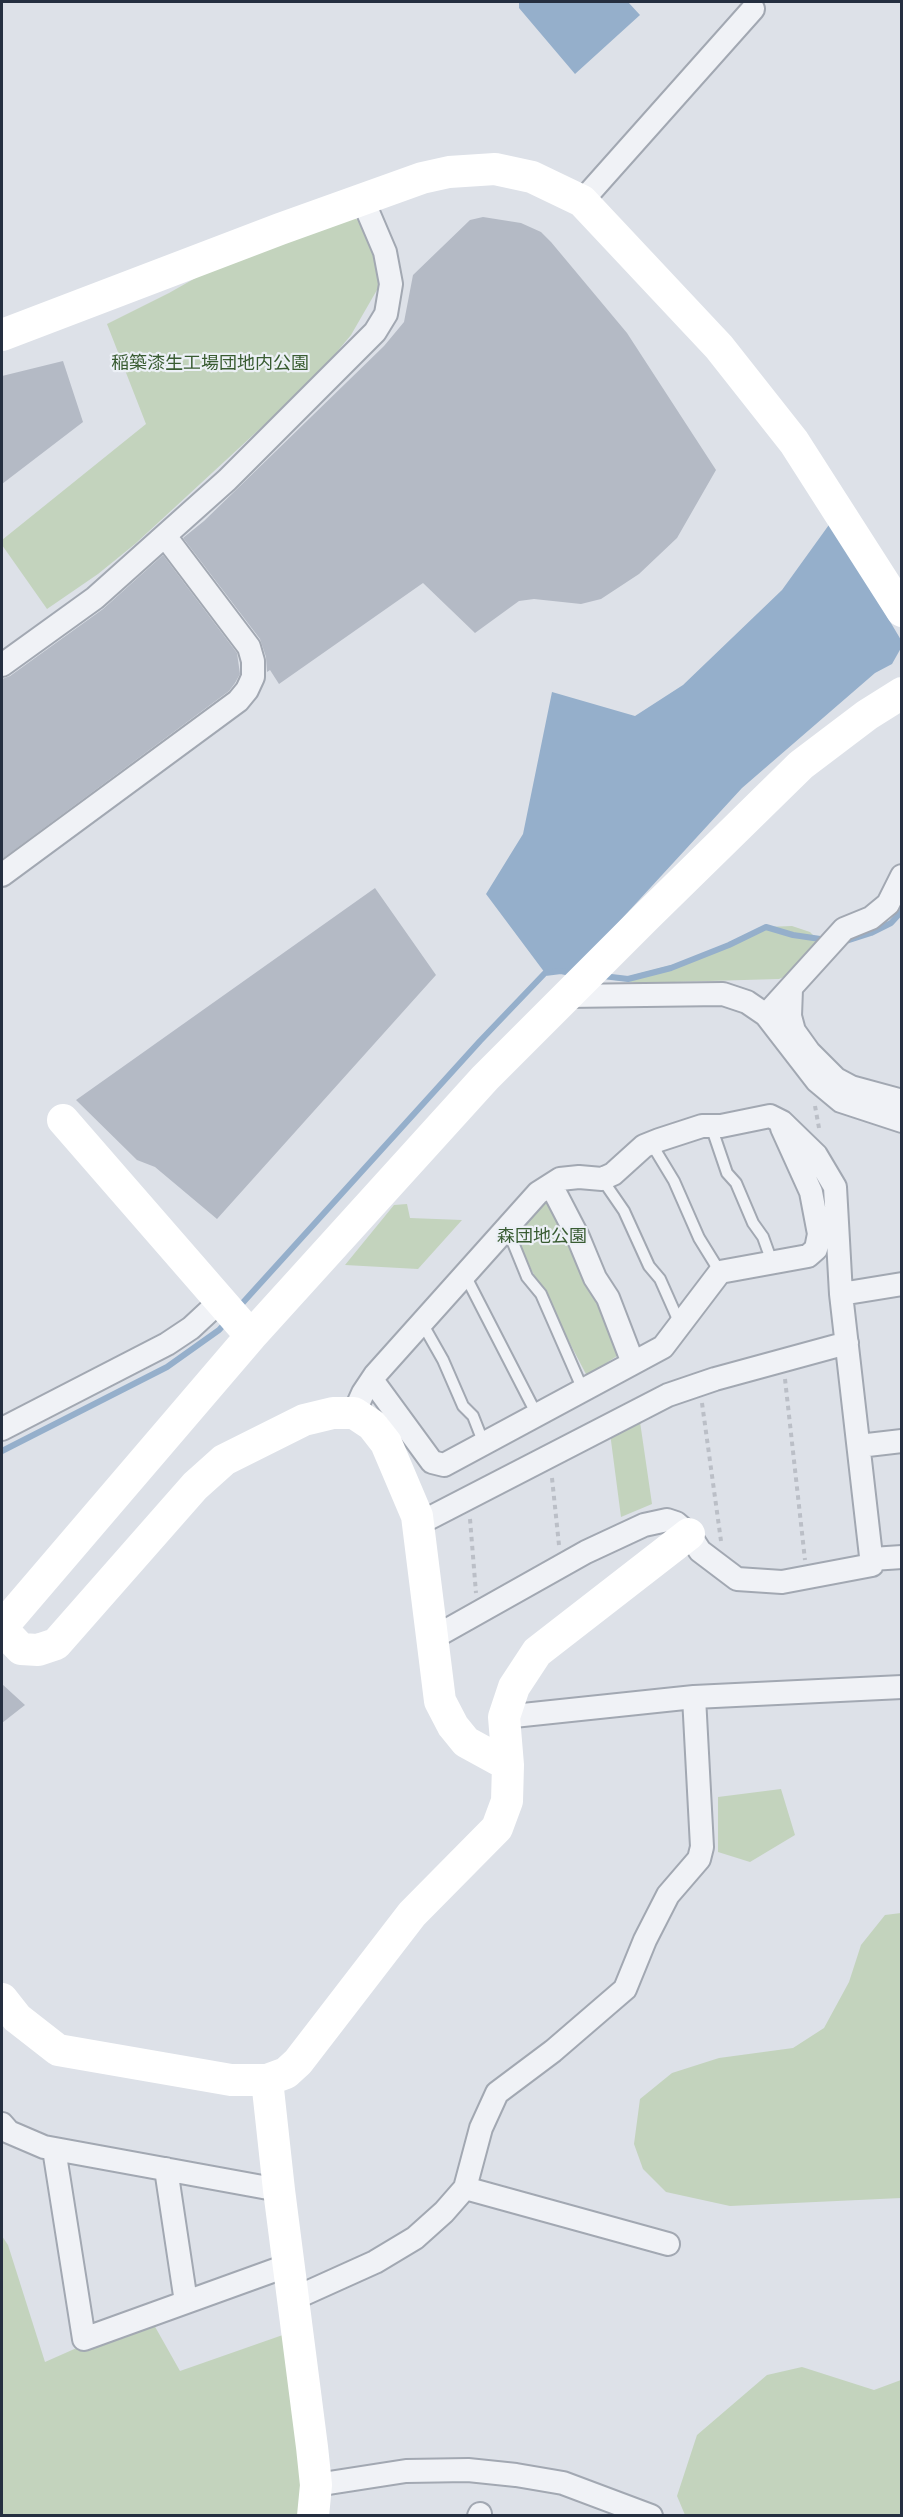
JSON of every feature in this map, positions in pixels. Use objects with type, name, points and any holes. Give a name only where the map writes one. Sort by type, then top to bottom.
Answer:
[{"type":"street","points":[[582,201],[753,9]]},
{"type":"street","points":[[2,335],[362,198],[431,176],[459,171],[495,169],[532,177],[582,201],[719,347],[787,434],[902,611]]},
{"type":"street","points":[[2,665],[94,598],[165,536],[251,456],[375,332],[386,314],[391,284],[385,252],[362,198]]},
{"type":"street","points":[[2,876],[238,701],[247,690],[253,676],[253,661],[249,647],[165,536]]},
{"type":"street","points":[[508,1765],[466,1742],[453,1726],[440,1701],[418,1524],[386,1443],[372,1425],[354,1413],[333,1413],[304,1420],[224,1460],[195,1486],[56,1644],[38,1650],[21,1649],[2,1628],[250,1336],[486,1078],[598,964],[801,765],[867,715],[902,693]]},
{"type":"street","points":[[766,1015],[844,929],[871,918],[888,904],[902,876]]},
{"type":"street","points":[[791,989],[790,1016],[794,1030],[822,1066],[836,1079],[851,1087],[902,1101]]},
{"type":"street","points":[[572,991],[723,994],[747,1002],[766,1015],[817,1081],[841,1101],[902,1121]]},
{"type":"street","points":[[354,1413],[372,1380],[422,1323],[538,1193],[560,1179],[579,1177],[603,1179],[613,1174],[644,1146],[651,1143],[702,1126],[721,1126],[770,1116],[782,1122],[816,1155],[835,1187],[841,1294],[872,1566],[782,1582],[737,1579],[700,1551],[676,1522],[667,1520],[644,1525],[561,1565],[433,1638]]},
{"type":"street","points":[[63,1120],[250,1336]]},
{"type":"street","points":[[372,1380],[432,1462],[444,1465],[663,1347],[720,1272],[808,1256],[816,1250],[819,1234],[811,1192],[782,1132],[782,1122]]},
{"type":"street","points":[[551,1185],[578,1237],[595,1278],[608,1298],[633,1363]]},
{"type":"street","points":[[841,1294],[902,1284]]},
{"type":"street","points":[[2,1429],[167,1344],[191,1328],[219,1302]]},
{"type":"street","points":[[418,1524],[668,1395],[847,1343]]},
{"type":"street","points":[[859,1446],[902,1441]]},
{"type":"street","points":[[2,1999],[17,2018],[58,2050],[231,2080],[267,2080],[286,2073],[298,2062],[412,1914],[497,1828],[507,1801],[508,1765],[504,1717],[514,1687],[537,1652],[688,1534]]},
{"type":"street","points":[[872,1559],[902,1557]]},
{"type":"street","points":[[504,1717],[694,1697],[902,1687]]},
{"type":"street","points":[[293,2299],[375,2262],[415,2238],[444,2212],[465,2188],[481,2128],[497,2093],[553,2051],[625,1989],[645,1940],[668,1895],[699,1859],[702,1847],[694,1697]]},
{"type":"street","points":[[267,2080],[314,2500],[406,2471],[468,2470],[563,2483],[651,2516]]},
{"type":"street","points":[[2,2124],[9,2132],[44,2147],[279,2190]]},
{"type":"street","points":[[54,2149],[84,2339],[289,2265]]},
{"type":"street","points":[[166,2169],[186,2302]]},
{"type":"street","points":[[465,2188],[668,2244]]},
{"type":"lane","points":[[711,1126],[727,1173],[736,1183],[753,1223],[763,1237],[772,1262]]},
{"type":"lane","points":[[651,1143],[674,1181],[699,1238],[720,1272]]},
{"type":"lane","points":[[603,1179],[624,1211],[649,1266],[660,1279],[680,1324]]},
{"type":"lane","points":[[507,1228],[527,1277],[541,1294],[583,1390]]},
{"type":"lane","points":[[465,1275],[537,1415]]},
{"type":"lane","points":[[422,1323],[443,1360],[463,1406],[473,1416],[484,1444]]},
{"type":"path","points":[[783,1360],[807,1578]]},
{"type":"path","points":[[700,1384],[724,1569]]},
{"type":"path","points":[[549,1456],[561,1565]]},
{"type":"path","points":[[468,1498],[477,1613]]},
{"type":"green space","name":"稲築漆生工場団地内公園","points":[[355,218],[369,229],[381,283],[351,335],[316,377],[135,544],[98,574],[47,609],[2,545],[2,540],[146,424],[107,324],[215,267]]},
{"type":"green space","points":[[792,926],[810,932],[822,944],[796,972],[779,979],[639,983],[614,980],[702,957],[766,927]]},
{"type":"green space","name":"森団地公園","points":[[538,1200],[554,1204],[620,1354],[587,1376],[510,1229]]},
{"type":"green space","points":[[407,1204],[410,1218],[462,1220],[418,1269],[345,1265],[394,1205]]},
{"type":"green space","points":[[639,1415],[652,1504],[621,1517],[610,1433]]},
{"type":"green space","points":[[781,1789],[795,1835],[750,1862],[718,1852],[718,1797]]},
{"type":"green space","points":[[901,1913],[901,2198],[730,2206],[666,2192],[643,2169],[634,2144],[640,2099],[672,2073],[719,2058],[793,2048],[824,2028],[849,1982],[861,1945],[885,1915]]},
{"type":"green space","points":[[2,2236],[8,2245],[45,2362],[149,2316],[180,2371],[297,2330],[313,2515],[2,2515]]},
{"type":"green space","points":[[802,2367],[874,2390],[901,2380],[901,2515],[685,2515],[677,2496],[697,2435],[767,2375]]},
{"type":"water","points":[[519,2],[628,2],[640,15],[575,74],[519,8]]},
{"type":"water","points":[[831,522],[901,640],[901,648],[892,664],[875,673],[742,788],[572,973],[560,969],[545,973],[486,894],[523,834],[552,692],[635,716],[683,685],[782,590]]},
{"type":"building","points":[[483,217],[521,223],[541,232],[551,242],[627,333],[716,470],[677,538],[639,574],[601,599],[581,604],[534,599],[519,601],[475,633],[423,583],[279,684],[270,670],[267,672],[266,657],[260,639],[183,538],[204,521],[384,346],[404,322],[413,275],[470,220]]},
{"type":"building","points":[[63,361],[83,422],[2,484],[2,376]]},
{"type":"building","points":[[163,555],[237,653],[240,674],[229,691],[2,859],[2,679],[10,676],[103,609]]},
{"type":"building","points":[[375,888],[436,975],[217,1219],[155,1167],[137,1160],[76,1100]]},
{"type":"building","points":[[2,1684],[25,1705],[2,1723]]},
{"type":"waterway","points":[[843,942],[871,933],[891,923],[902,911]]},
{"type":"waterway","points":[[603,976],[628,979],[671,968],[729,945],[766,927],[793,935],[827,940]]},
{"type":"waterway","points":[[238,1308],[480,1041],[545,973],[561,971],[575,974]]},
{"type":"waterway","points":[[2,1451],[167,1367],[219,1330],[228,1320]]}]
